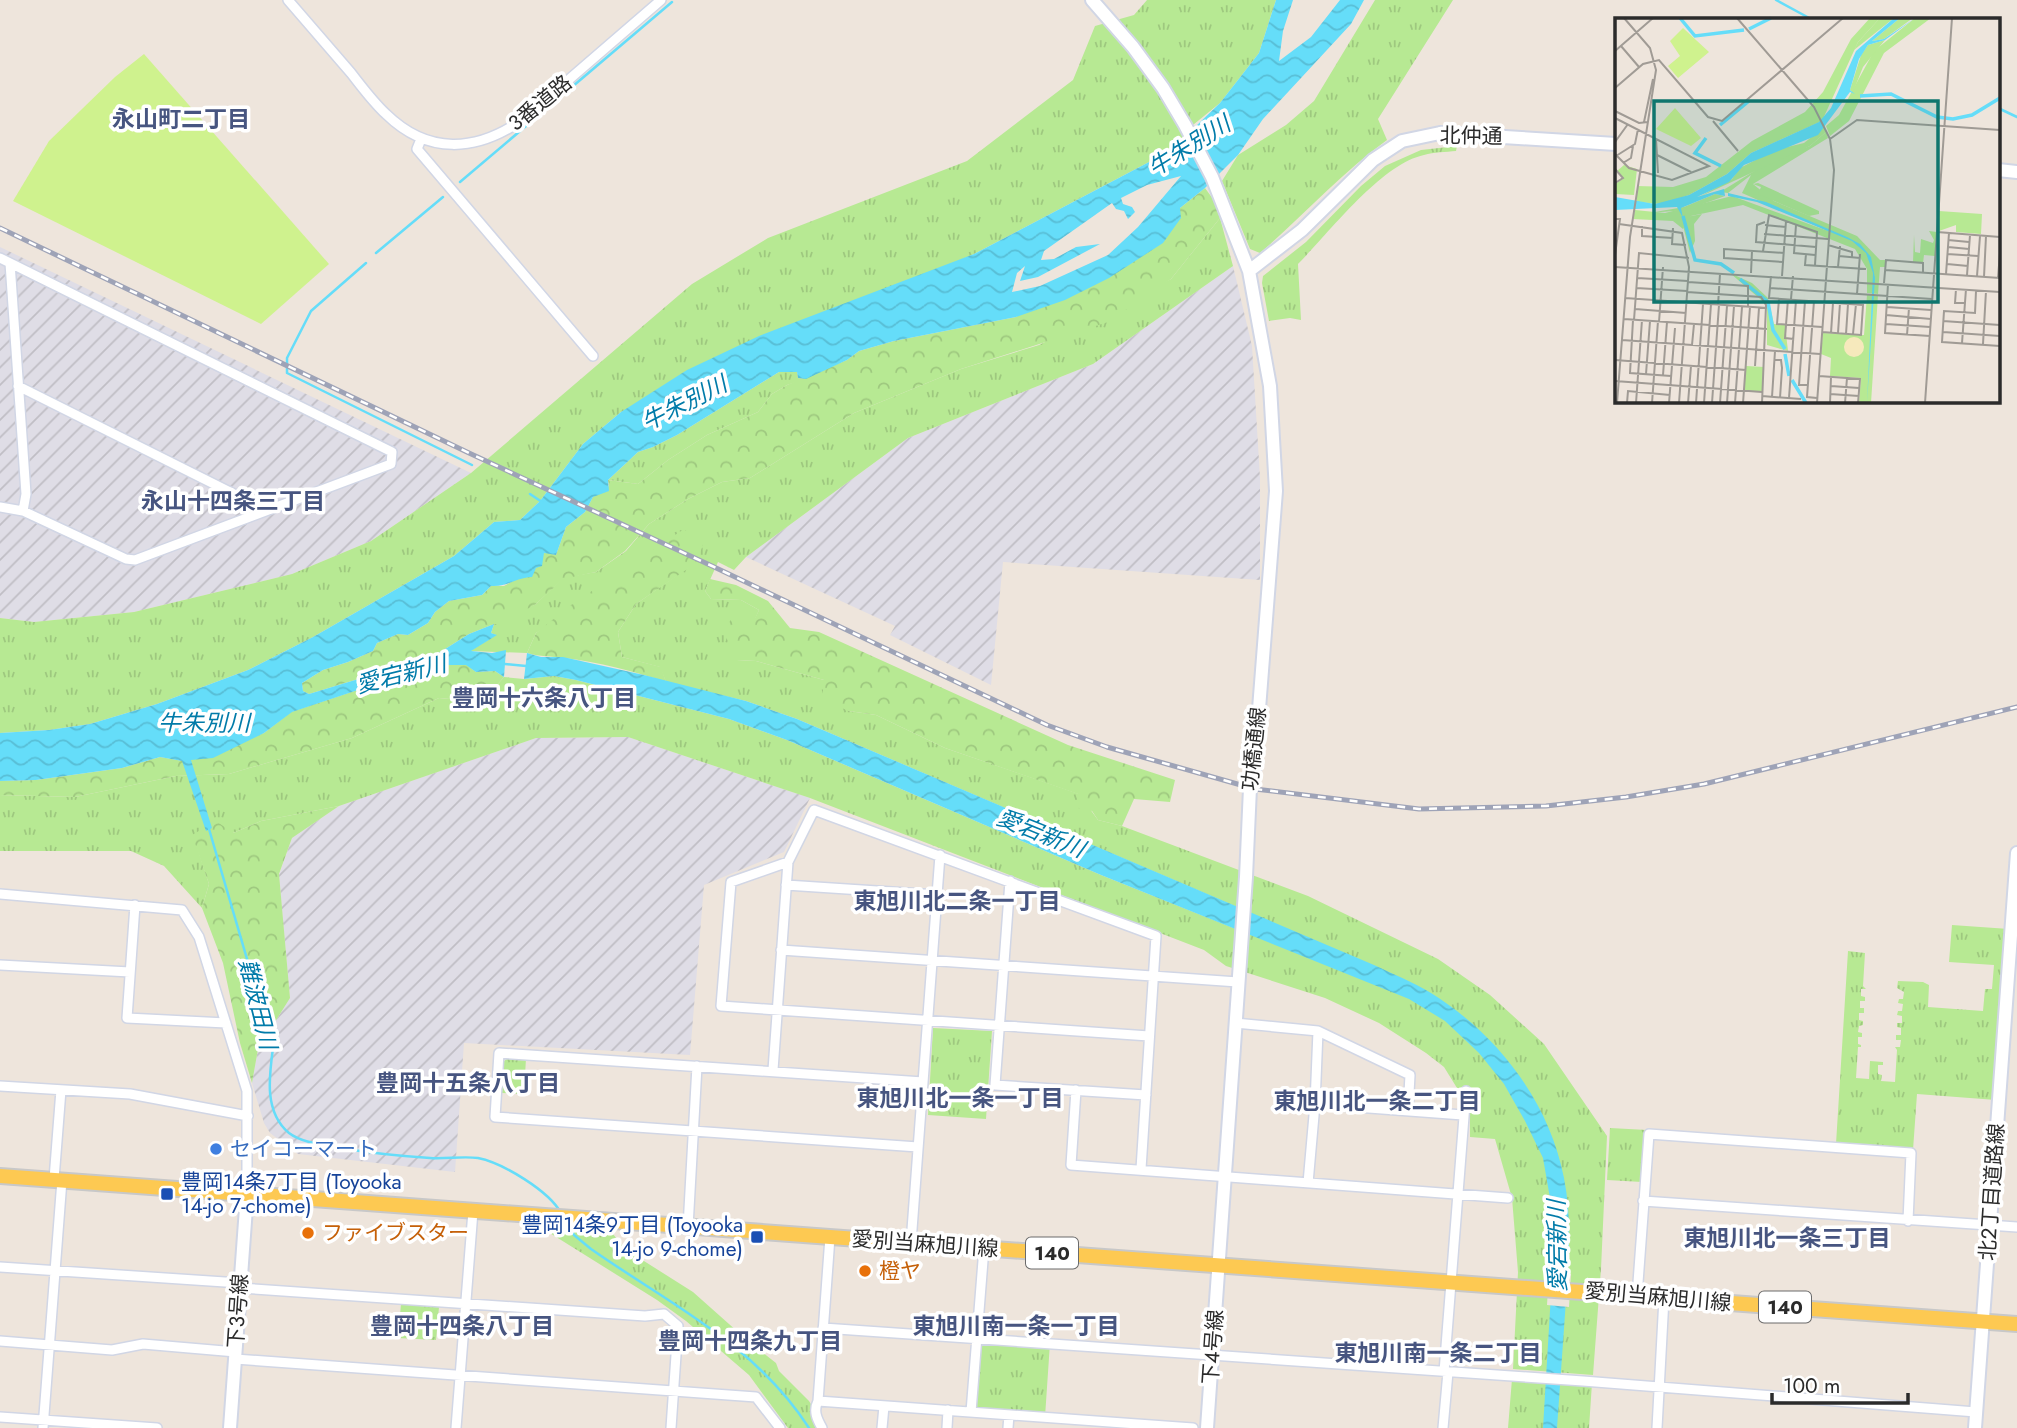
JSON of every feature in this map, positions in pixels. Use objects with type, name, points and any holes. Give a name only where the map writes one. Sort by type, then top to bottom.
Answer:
[{"type":"main road","name":"愛別当麻旭川線","points":[[0,1176],[2017,1324]]},
{"type":"street","name":"3番道路","points":[[288,0],[385,114],[421,139],[444,144],[485,141],[504,132],[522,120],[661,0]]},
{"type":"street","name":"功橋通線","points":[[1092,0],[1133,47],[1163,88],[1212,177],[1249,271],[1270,386],[1276,491],[1254,773],[1250,788],[1219,1265]]},
{"type":"street","name":"北仲通","points":[[1249,271],[1303,230],[1373,160],[1402,141],[1440,133],[1615,144]]},
{"type":"street","points":[[421,139],[417,149],[593,356]]},
{"type":"street","points":[[0,258],[392,452],[391,464],[135,560],[126,559],[23,511],[0,507]]},
{"type":"street","points":[[10,263],[26,494],[23,511]]},
{"type":"street","points":[[18,386],[266,510]]},
{"type":"street","points":[[773,1070],[788,862],[814,810],[1156,936],[1141,1169]]},
{"type":"street","name":"北2丁目道路線","points":[[1975,1428],[2014,934],[2017,853]]},
{"type":"street","points":[[911,1243],[940,855]]},
{"type":"street","points":[[788,862],[731,882],[721,1006],[1149,1036]]},
{"type":"street","points":[[1010,881],[995,1085],[1146,1095]]},
{"type":"street","points":[[786,886],[938,895]]},
{"type":"street","points":[[0,894],[182,910],[199,937],[247,1091],[247,1194]]},
{"type":"street","points":[[135,905],[127,1018],[226,1023]]},
{"type":"street","points":[[781,950],[1238,982]]},
{"type":"street","points":[[0,965],[130,972]]},
{"type":"street","points":[[1235,1023],[1318,1031],[1409,1075],[1408,1111]]},
{"type":"street","points":[[1308,1183],[1318,1031]]},
{"type":"street","points":[[918,1147],[495,1117],[499,1053],[923,1082]]},
{"type":"street","points":[[688,1227],[697,1066]]},
{"type":"street","points":[[0,1086],[130,1094],[248,1116]]},
{"type":"street","points":[[44,1424],[54,1271],[61,1090]]},
{"type":"street","points":[[1076,1090],[1071,1164],[1508,1198]]},
{"type":"street","points":[[1444,1428],[1450,1283],[1466,1091]]},
{"type":"street","points":[[1315,1104],[1463,1115]]},
{"type":"street","points":[[1637,1296],[1648,1134],[1911,1153],[1908,1221]]},
{"type":"street","name":"下3号線","points":[[230,1428],[247,1194]]},
{"type":"street","points":[[1643,1201],[2017,1227]]},
{"type":"street","points":[[456,1428],[472,1211]]},
{"type":"street","points":[[822,1428],[815,1407],[818,1401],[830,1237]]},
{"type":"street","points":[[971,1412],[984,1248]]},
{"type":"street","name":"下4号線","points":[[1207,1428],[1219,1265]]},
{"type":"street","points":[[0,1267],[645,1316],[664,1314],[678,1326],[671,1428]]},
{"type":"street","points":[[1657,1428],[1664,1298]]},
{"type":"street","points":[[824,1328],[1583,1381],[1976,1412]]},
{"type":"street","points":[[0,1341],[112,1350],[143,1344],[459,1376],[756,1397],[780,1428]]},
{"type":"street","points":[[818,1401],[1009,1415],[1074,1424],[1193,1428]]},
{"type":"street","points":[[883,1428],[884,1406]]},
{"type":"street","points":[[947,1428],[948,1410]]},
{"type":"street","points":[[1009,1415],[1009,1428]]},
{"type":"street","points":[[0,1417],[44,1424],[156,1428]]},
{"type":"shaded area","points":[[0,247],[471,473],[371,541],[292,574],[134,612],[34,622],[0,618]]},
{"type":"shaded area","points":[[1233,266],[1252,346],[1260,478],[1260,580],[1003,562],[991,685],[890,635],[895,626],[746,557],[908,438],[1093,364]]},
{"type":"shaded area","points":[[628,737],[810,798],[784,852],[704,885],[690,1055],[464,1043],[455,1172],[298,1154],[270,1133],[264,1123],[252,1083],[258,1049],[290,998],[279,875],[292,838],[339,806],[536,738]]},
{"type":"green space","points":[[1147,0],[1276,0],[1259,53],[1220,103],[1188,129],[1194,142],[1170,151],[974,254],[621,412],[583,444],[540,501],[520,520],[494,522],[454,556],[313,637],[248,670],[157,704],[90,724],[0,733],[0,618],[34,622],[134,612],[292,574],[371,541],[471,473],[692,284],[768,238],[967,161],[1073,80],[1095,26],[1134,15]]},
{"type":"green space","points":[[1375,0],[1453,0],[1378,119],[1387,140],[1354,166],[1260,253],[1250,249],[1222,181],[1238,155],[1286,125],[1314,101]]},
{"type":"green space","points":[[144,54],[329,264],[261,324],[13,201],[49,141],[115,77]]},
{"type":"green space","points":[[1457,146],[1456,151],[1428,154],[1408,161],[1373,185],[1298,264],[1301,320],[1290,318],[1269,321],[1263,276],[1306,242],[1361,186],[1385,166],[1421,150]]},
{"type":"green space","points":[[1205,188],[1213,199],[1220,218],[1171,279],[1108,322],[961,369],[854,413],[750,478],[722,482],[688,499],[649,524],[625,551],[596,572],[563,579],[536,604],[501,624],[469,634],[434,656],[309,694],[303,691],[302,683],[323,670],[373,651],[377,643],[398,634],[408,635],[428,623],[435,612],[449,601],[482,595],[491,586],[504,586],[536,568],[544,552],[556,555],[566,527],[585,512],[593,497],[609,486],[608,480],[638,484],[668,460],[707,435],[758,412],[772,394],[847,360],[859,351],[894,341],[1016,317],[1180,208]]},
{"type":"green space","points":[[1220,218],[1233,266],[1093,364],[908,438],[746,557],[734,570],[718,562],[705,591],[711,599],[741,600],[759,610],[737,660],[756,661],[824,680],[849,711],[876,715],[945,748],[1079,794],[1098,820],[1122,826],[1308,896],[1438,959],[1490,995],[1544,1044],[1607,1136],[1593,1375],[1513,1369],[1518,1272],[1512,1198],[1495,1139],[1470,1137],[1470,1109],[1444,1067],[1426,1053],[1379,1023],[1325,998],[1226,966],[1204,950],[810,798],[628,737],[536,738],[339,806],[261,821],[233,833],[193,835],[209,884],[202,908],[164,866],[131,851],[0,851],[0,795],[75,797],[176,776],[229,774],[352,738],[439,698],[482,702],[504,677],[524,679],[554,676],[729,719],[787,740],[1101,875],[1236,929],[1237,907],[797,719],[746,701],[666,682],[660,667],[622,657],[618,632],[636,604],[696,562],[546,627],[536,633],[527,653],[470,651],[496,635],[491,633],[494,624],[536,604],[563,578],[596,572],[626,551],[649,524],[688,499],[722,482],[750,478],[854,413],[961,369],[1039,345],[1171,279]]},
{"type":"green space","points":[[779,372],[797,372],[798,378],[806,379],[787,385],[772,394],[758,412],[707,435],[668,460],[638,484],[608,480],[638,452],[677,435]]},
{"type":"green space","points":[[684,529],[703,545],[696,563],[636,604],[618,632],[622,657],[661,667],[666,682],[603,664],[527,653],[536,633],[571,605]]},
{"type":"green space","points":[[710,579],[736,585],[768,601],[790,628],[819,632],[1068,745],[1175,780],[1170,802],[1134,799],[1122,826],[1098,820],[1092,811],[1078,808],[1078,794],[945,748],[876,715],[849,711],[822,700],[824,680],[756,661],[737,660],[724,633],[734,613],[755,618],[759,610],[741,600],[711,599],[705,591]]},
{"type":"green space","points":[[433,665],[467,665],[476,672],[495,671],[504,677],[482,702],[439,698],[352,738],[229,774],[176,776],[75,797],[0,795],[0,781],[36,780],[122,768],[160,757],[183,761],[264,733],[291,712]]},
{"type":"green space","points":[[339,806],[292,838],[279,874],[290,998],[258,1049],[252,1083],[240,1043],[223,963],[202,908],[209,884],[192,835],[216,821],[233,833],[261,821]]},
{"type":"green space","points":[[1952,925],[2009,929],[1996,1100],[1917,1094],[1913,1150],[1836,1144],[1848,951],[1865,953],[1863,986],[1866,989],[1861,989],[1861,996],[1865,997],[1865,1001],[1860,1001],[1860,1008],[1864,1008],[1864,1013],[1859,1013],[1859,1020],[1863,1021],[1863,1025],[1859,1026],[1858,1032],[1862,1033],[1862,1037],[1858,1037],[1861,1047],[1858,1047],[1856,1078],[1869,1079],[1870,1061],[1883,1062],[1883,1065],[1878,1065],[1881,1081],[1895,1082],[1895,1047],[1900,1047],[1901,1040],[1896,1040],[1896,1035],[1901,1035],[1901,1028],[1897,1027],[1897,1023],[1902,1023],[1902,1016],[1897,1015],[1898,1011],[1902,1011],[1903,1004],[1898,1003],[1899,999],[1903,999],[1904,992],[1897,988],[1898,981],[1923,982],[1929,985],[1928,1007],[1983,1011],[1985,989],[1992,989],[1994,965],[1949,962]]},
{"type":"green space","points":[[933,1028],[992,1031],[986,1119],[928,1115]]},
{"type":"green space","points":[[509,1057],[526,1058],[524,1094],[502,1093],[503,1062]]},
{"type":"green space","points":[[1610,1128],[1647,1130],[1642,1182],[1607,1180]]},
{"type":"green space","points":[[537,1225],[545,1229],[613,1234],[625,1249],[693,1292],[776,1363],[779,1371],[809,1401],[826,1428],[788,1428],[749,1375],[686,1321]]},
{"type":"green space","points":[[401,1304],[439,1307],[436,1340],[398,1338]]},
{"type":"green space","points":[[977,1338],[1050,1343],[1045,1417],[971,1412]]},
{"type":"green space","points":[[1512,1379],[1592,1383],[1589,1428],[1508,1428]]},
{"type":"water","name":"牛朱別川","points":[[1276,0],[1293,0],[1283,31],[1279,61],[1311,37],[1340,0],[1364,0],[1351,24],[1263,119],[1238,155],[1205,188],[1180,208],[1181,218],[1163,243],[1109,278],[1065,300],[1016,317],[894,341],[859,351],[847,360],[806,379],[798,378],[797,372],[779,372],[677,435],[638,452],[608,480],[609,491],[593,497],[585,512],[566,527],[556,555],[544,553],[542,566],[536,568],[532,577],[491,586],[482,595],[449,601],[435,612],[428,623],[408,635],[398,634],[377,643],[373,651],[323,670],[302,683],[303,691],[309,694],[434,656],[469,634],[494,624],[491,633],[497,635],[471,651],[492,653],[506,650],[504,677],[495,671],[476,672],[466,665],[433,665],[292,712],[264,733],[213,758],[191,760],[212,828],[206,831],[182,761],[160,757],[122,768],[36,780],[0,781],[0,733],[90,724],[157,704],[248,670],[313,637],[454,556],[494,522],[520,520],[540,501],[583,444],[621,412],[687,370],[759,336],[974,254],[1170,151],[1220,103],[1259,53]],"holes":[[[1181,176],[1138,227],[1108,255],[1040,286],[1012,292],[1017,273],[1025,266],[1020,281],[1038,277],[1100,244],[1076,247],[1054,259],[1041,260],[1044,251],[1112,203],[1116,209],[1124,211],[1128,219],[1135,212],[1132,207],[1123,204],[1121,198],[1147,185]]]},
{"type":"water","points":[[527,653],[541,657],[563,657],[644,675],[746,701],[797,719],[1374,965],[1424,989],[1455,1010],[1478,1028],[1498,1049],[1533,1096],[1557,1150],[1564,1178],[1569,1254],[1557,1428],[1543,1428],[1555,1227],[1543,1158],[1504,1084],[1479,1053],[1445,1021],[1409,999],[1101,875],[787,740],[729,719],[576,680],[554,676],[524,679]]},
{"type":"pier","points":[[1549,1273],[1571,1274],[1569,1307],[1547,1305]]},
{"type":"waterway","points":[[1776,0],[1809,18]]},
{"type":"waterway","points":[[460,182],[672,2]]},
{"type":"waterway","points":[[2000,109],[2017,117]]},
{"type":"waterway","points":[[376,253],[443,197]]},
{"type":"waterway","points":[[366,263],[311,311],[287,358],[287,373],[472,465]]},
{"type":"waterway","points":[[530,494],[542,502]]},
{"type":"waterway","name":"愛宕新川","points":[[505,664],[526,666]]},
{"type":"waterway","name":"難波田川","points":[[209,829],[273,1048],[270,1093],[275,1115],[281,1125],[300,1139],[340,1148],[436,1158],[472,1157],[488,1161],[536,1187],[561,1213]]},
{"type":"waterway","name":"難波田川","points":[[568,1224],[574,1235],[591,1249],[681,1308],[737,1349],[787,1398],[809,1428]]},
{"type":"railway","points":[[0,228],[469,453],[1047,725],[1107,747],[1255,789],[1419,809],[1546,806],[1626,797],[1704,784],[2017,707]]},
{"type":"place","name":"セイコーマート","points":[[216,1149]]},
{"type":"place","name":"豊岡14条7丁目 (Toyooka 14-jo 7-chome)","points":[[167,1194]]},
{"type":"place","name":"ファイブスター","points":[[308,1233]]},
{"type":"place","name":"豊岡14条9丁目 (Toyooka 14-jo 9-chome)","points":[[757,1237]]},
{"type":"place","name":"橙ヤ","points":[[865,1271]]},
{"type":"district","name":"永山町二丁目","points":[[181,119]]},
{"type":"district","name":"永山十四条三丁目","points":[[233,501]]},
{"type":"district","name":"豊岡十六条八丁目","points":[[544,698]]},
{"type":"district","name":"東旭川北二条一丁目","points":[[957,901]]},
{"type":"district","name":"豊岡十五条八丁目","points":[[468,1083]]},
{"type":"district","name":"東旭川北一条一丁目","points":[[960,1098]]},
{"type":"district","name":"東旭川北一条二丁目","points":[[1377,1101]]},
{"type":"district","name":"東旭川北一条三丁目","points":[[1787,1238]]},
{"type":"district","name":"豊岡十四条八丁目","points":[[462,1326]]},
{"type":"district","name":"東旭川南一条一丁目","points":[[1016,1326]]},
{"type":"district","name":"豊岡十四条九丁目","points":[[750,1341]]},
{"type":"district","name":"東旭川南一条二丁目","points":[[1438,1353]]}]
